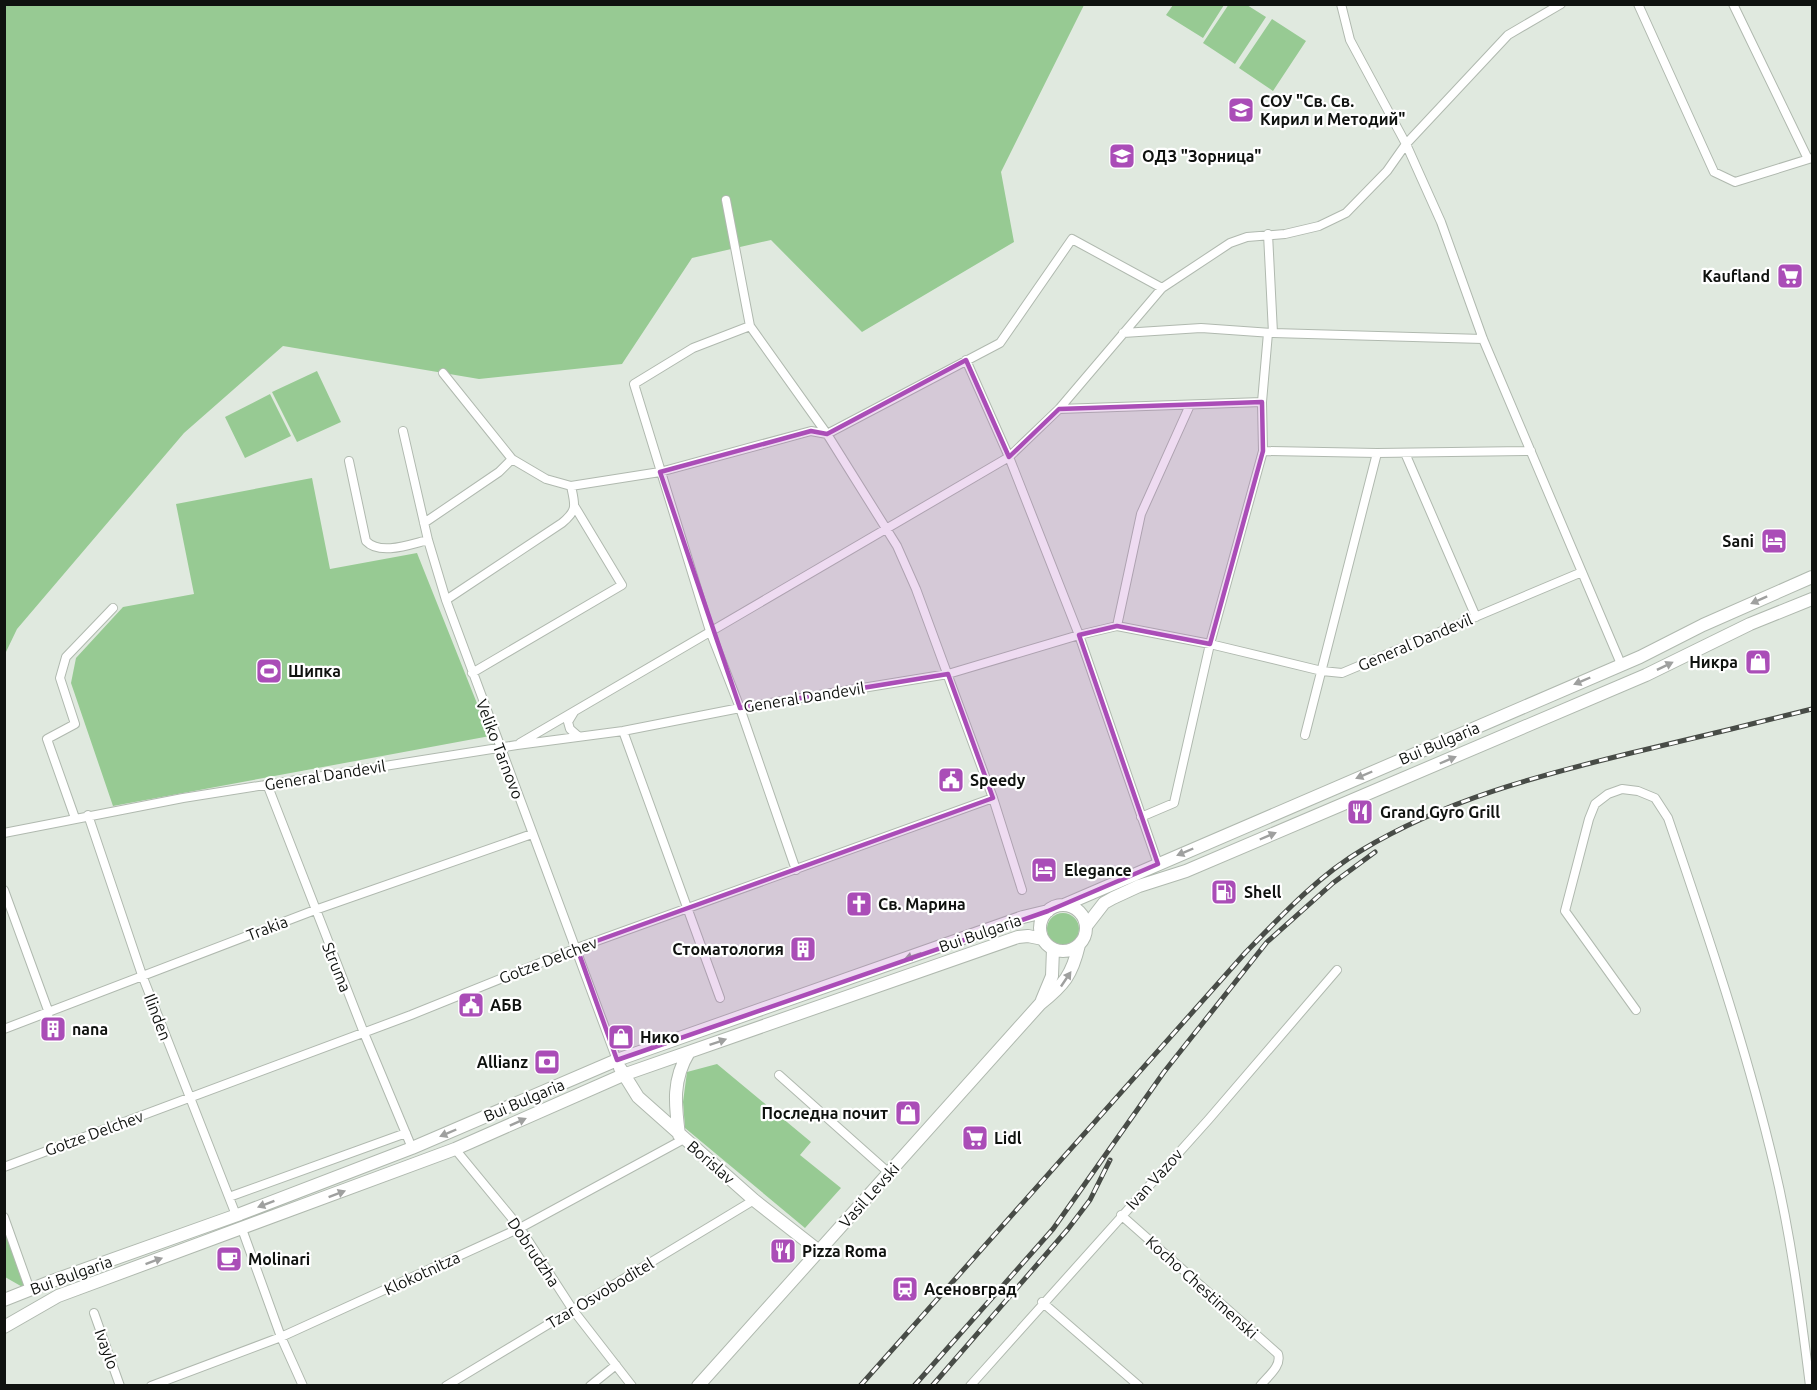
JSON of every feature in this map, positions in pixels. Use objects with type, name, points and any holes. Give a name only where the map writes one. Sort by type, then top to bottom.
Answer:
[{"type":"main road","name":"Bui Bulgaria","points":[[1064,905],[1640,657],[1703,625],[1812,577]]},
{"type":"main road","name":"Bui Bulgaria","points":[[1087,925],[1104,903],[1139,886],[1186,871],[1327,812],[1646,675],[1750,624],[1812,599]]},
{"type":"main road","points":[[1064,905],[1076,908],[1084,917],[1087,925],[1087,932],[1079,945],[1067,951],[1053,949],[1043,939],[1041,933],[1041,922],[1048,911],[1064,905]]},
{"type":"main road","name":"Bui Bulgaria","points":[[4,1300],[412,1148],[617,1060],[1023,917],[1048,911]]},
{"type":"main road","name":"Bui Bulgaria","points":[[4,1327],[58,1296],[455,1149],[623,1075],[1018,937],[1043,939]]},
{"type":"main road","name":"Vasil Levski","points":[[698,1386],[1040,1004],[1060,989],[1073,970],[1079,945]]},
{"type":"main road","name":"Vasil Levski","points":[[1040,1004],[1052,976],[1053,949]]},
{"type":"main road","points":[[682,1137],[675,1090],[680,1066],[688,1052]]},
{"type":"main road","name":"Borislav","points":[[617,1060],[623,1075],[638,1097],[754,1200],[819,1251]]},
{"type":"street","points":[[1341,4],[1350,40],[1406,144],[1446,235],[1483,339],[1621,664]]},
{"type":"street","points":[[517,745],[1009,457],[1059,409],[1162,288],[1230,243],[1247,237],[1285,234],[1319,226],[1346,213],[1387,171],[1406,144],[1508,35],[1561,4]]},
{"type":"street","points":[[1638,4],[1714,172],[1735,182],[1810,159],[1733,4]]},
{"type":"street","points":[[726,200],[750,326],[827,434],[897,546],[948,674],[993,798],[1022,890]]},
{"type":"street","points":[[1141,817],[1174,804],[1210,644],[1263,450],[1262,402],[1271,333],[1268,234]]},
{"type":"street","points":[[443,373],[512,459],[546,479],[571,486],[660,472],[811,431],[827,434],[1000,343],[1072,239],[1162,288]]},
{"type":"street","points":[[750,326],[693,348],[634,384],[710,631],[740,708],[796,870]]},
{"type":"street","points":[[1123,333],[1201,328],[1271,333],[1483,339]]},
{"type":"street","points":[[966,360],[1009,457],[1079,635],[1158,864]]},
{"type":"street","points":[[1059,409],[1262,402]]},
{"type":"street","points":[[1117,626],[1141,514],[1190,405]]},
{"type":"street","name":"Veliko Tarnovo","points":[[403,431],[428,540],[446,600],[617,1060]]},
{"type":"street","points":[[1263,450],[1377,453],[1531,452]]},
{"type":"street","points":[[1305,735],[1377,453]]},
{"type":"street","points":[[1405,453],[1476,617]]},
{"type":"street","points":[[424,523],[499,472],[512,459]]},
{"type":"street","points":[[349,461],[366,540],[370,545],[377,548],[401,546],[428,540]]},
{"type":"street","points":[[472,673],[622,585],[575,507],[571,486]]},
{"type":"street","points":[[446,600],[562,523],[573,514],[575,507]]},
{"type":"street","name":"General Dandevil","points":[[4,833],[88,815],[267,784],[501,747],[623,731],[740,708],[948,674],[1117,626],[1210,644],[1322,671],[1342,673],[1582,572]]},
{"type":"street","points":[[75,818],[47,739],[75,724],[60,678],[66,657],[113,608]]},
{"type":"street","points":[[574,711],[568,722],[570,729],[578,736]]},
{"type":"street","points":[[623,731],[720,998]]},
{"type":"street","name":"Struma","points":[[267,784],[315,910],[412,1148]]},
{"type":"street","points":[[1636,1010],[1565,911],[1595,804],[1608,794],[1622,789],[1638,791],[1655,798],[1668,818],[1724,985],[1775,1166],[1810,1371],[1810,1386]]},
{"type":"street","name":"Gotze Delchev","points":[[4,1167],[364,1033],[577,948],[993,798]]},
{"type":"street","name":"Ilinden","points":[[88,815],[142,975],[236,1215]]},
{"type":"street","name":"Trakia","points":[[4,1029],[315,910],[532,834]]},
{"type":"street","points":[[4,890],[49,1013]]},
{"type":"street","name":"Ivan Vazov","points":[[969,1386],[1042,1302],[1209,1119],[1337,970]]},
{"type":"street","points":[[779,1075],[889,1173]]},
{"type":"street","points":[[229,1197],[406,1133]]},
{"type":"street","name":"Klokotnitza","points":[[151,1386],[281,1337],[520,1228],[682,1137]]},
{"type":"street","name":"Dobrudzha","points":[[455,1149],[520,1228],[573,1310],[632,1386]]},
{"type":"street","name":"Tzar Osvoboditel","points":[[446,1386],[754,1200]]},
{"type":"street","name":"Kocho Chestimenski","points":[[1121,1215],[1278,1354],[1280,1360],[1278,1366],[1260,1386]]},
{"type":"street","points":[[4,1217],[30,1290]]},
{"type":"street","points":[[242,1229],[281,1337],[303,1386]]},
{"type":"street","points":[[1042,1302],[1139,1386]]},
{"type":"street","name":"Ivaylo","points":[[94,1314],[120,1386]]},
{"type":"street","points":[[590,1386],[616,1365]]},
{"type":"highlighted area","points":[[966,360],[1009,457],[1059,409],[1262,402],[1263,451],[1210,644],[1117,626],[1079,635],[1158,864],[1048,911],[617,1060],[577,948],[993,798],[948,674],[740,708],[660,472],[811,431],[827,434]]},
{"type":"green space","points":[[1229,4],[1247,5],[1266,17],[1235,64],[1203,43]]},
{"type":"green space","points":[[4,5],[1084,5],[1001,172],[1014,242],[862,332],[771,240],[692,258],[622,364],[479,379],[283,346],[184,433],[17,629],[5,654]]},
{"type":"green space","points":[[1173,5],[1224,5],[1203,38],[1166,15]]},
{"type":"green space","points":[[1272,19],[1306,41],[1273,91],[1239,68]]},
{"type":"green space","points":[[317,371],[341,422],[297,442],[272,392]]},
{"type":"green space","points":[[270,394],[291,436],[245,458],[225,417]]},
{"type":"green space","name":"Шипка","points":[[312,478],[330,569],[417,553],[490,736],[113,806],[71,683],[76,658],[123,607],[194,594],[176,504]]},
{"type":"green space","points":[[1063,913],[1074,918],[1079,929],[1074,940],[1063,945],[1052,940],[1047,929],[1052,918]]},
{"type":"green space","points":[[717,1064],[811,1142],[800,1155],[841,1188],[805,1228],[685,1128],[683,1102],[687,1072]]},
{"type":"green space","points":[[5,1232],[26,1289],[5,1277]]},
{"type":"railway","points":[[860,1386],[1246,952],[1301,897],[1346,860],[1394,832],[1492,791],[1596,762],[1812,709]]},
{"type":"railway","points":[[914,1386],[1053,1229],[1164,1072],[1267,942],[1333,883],[1375,852]]},
{"type":"railway","points":[[932,1386],[1068,1229],[1090,1200],[1110,1160]]},
{"type":"place","name":"СОУ \"Св. Св. Кирил и Методий\"","points":[[1241,110]]},
{"type":"place","name":"ОДЗ \"Зорница\"","points":[[1122,156]]},
{"type":"place","name":"Kaufland","points":[[1790,276]]},
{"type":"place","name":"Sani","points":[[1774,541]]},
{"type":"place","name":"Никра","points":[[1758,662]]},
{"type":"place","name":"Шипка","points":[[269,671]]},
{"type":"place","name":"Speedy","points":[[951,780]]},
{"type":"place","name":"Grand Gyro Grill","points":[[1360,812]]},
{"type":"place","name":"Elegance","points":[[1044,870]]},
{"type":"place","name":"Shell","points":[[1224,892]]},
{"type":"place","name":"Св. Марина","points":[[859,904]]},
{"type":"place","name":"Стоматология","points":[[803,949]]},
{"type":"place","name":"АБВ","points":[[471,1005]]},
{"type":"place","name":"nana","points":[[53,1029]]},
{"type":"place","name":"Нико","points":[[621,1037]]},
{"type":"place","name":"Allianz","points":[[547,1062]]},
{"type":"place","name":"Последна почит","points":[[908,1113]]},
{"type":"place","name":"Lidl","points":[[975,1138]]},
{"type":"place","name":"Pizza Roma","points":[[783,1251]]},
{"type":"place","name":"Molinari","points":[[229,1259]]},
{"type":"place","name":"Асеновград","points":[[905,1289]]}]
